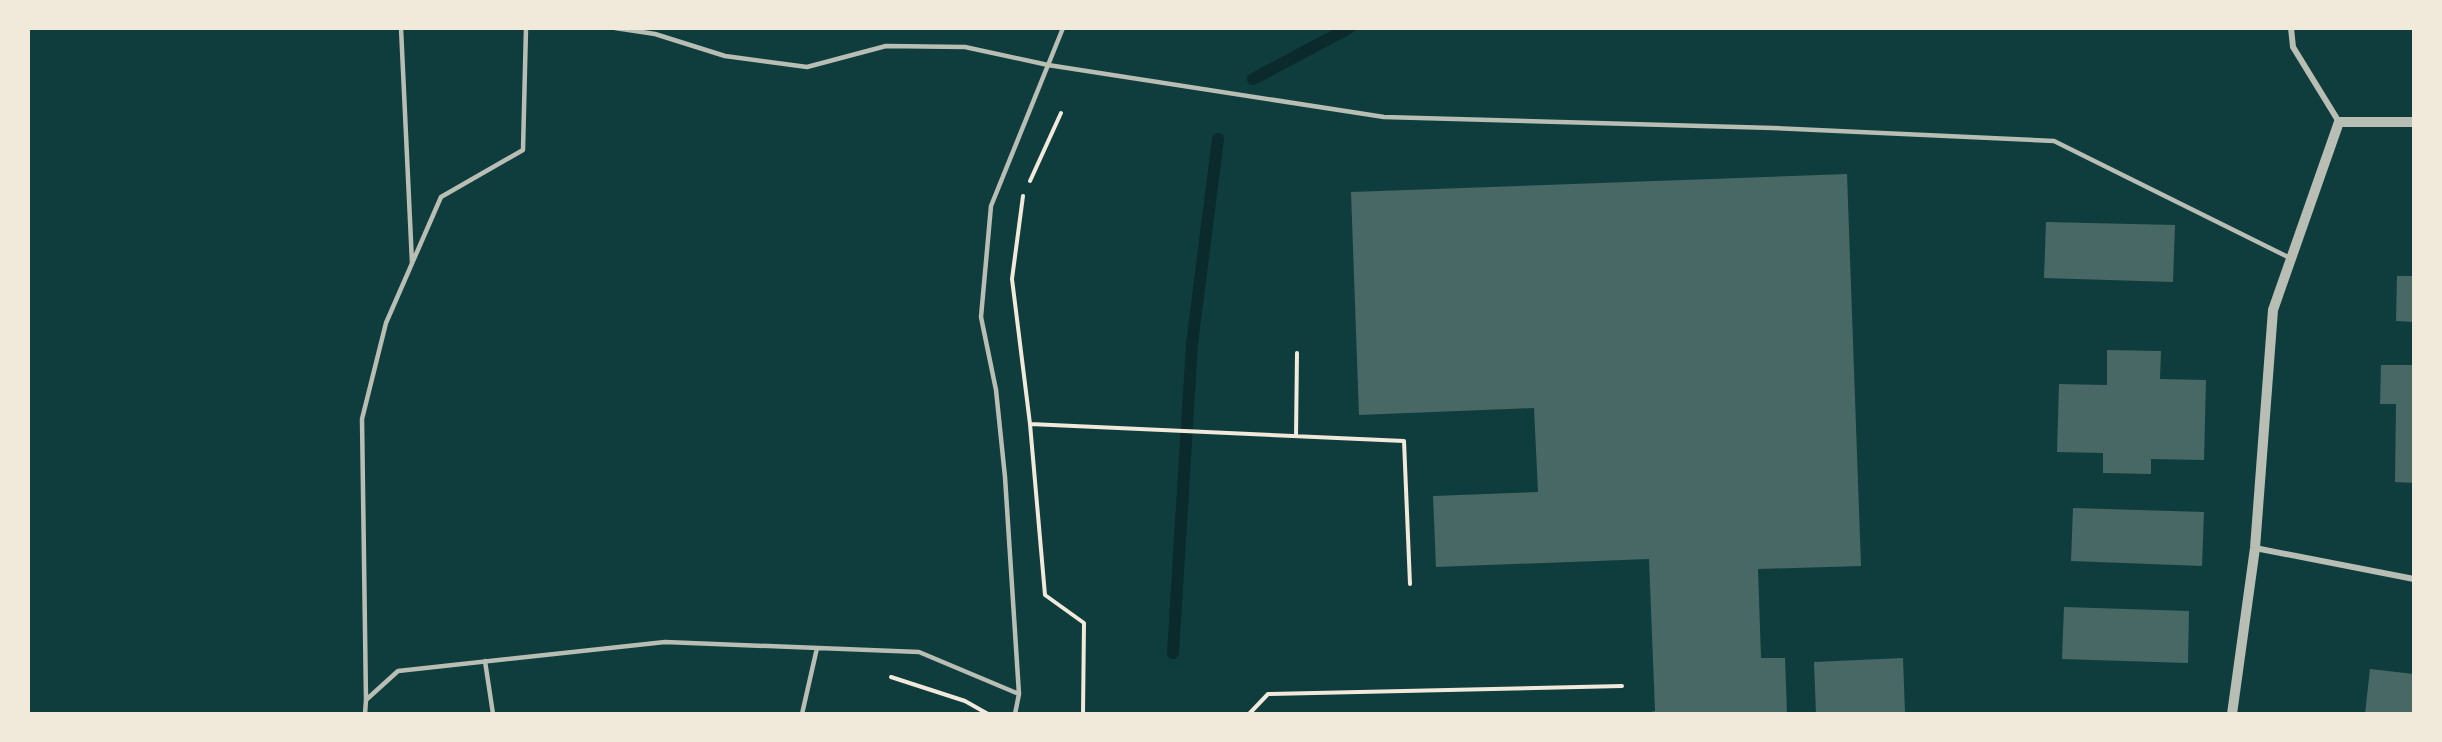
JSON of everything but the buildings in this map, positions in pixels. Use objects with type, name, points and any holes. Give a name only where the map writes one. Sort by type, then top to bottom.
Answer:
[{"type":"street","points":[[2291,28],[2293,46],[2339,122]]},
{"type":"street","points":[[2339,122],[2414,122]]},
{"type":"street","points":[[2232,714],[2255,548],[2274,310],[2339,122]]},
{"type":"street","points":[[2255,548],[2414,579]]},
{"type":"lane","points":[[400,28],[412,263]]},
{"type":"lane","points":[[365,714],[362,419],[386,323],[441,197],[523,150],[526,28]]},
{"type":"lane","points":[[615,28],[655,34],[725,56],[807,68],[886,46],[965,47],[1048,65],[1384,117],[1773,128],[2054,141],[2291,258]]},
{"type":"lane","points":[[1015,714],[1019,694],[1005,477],[996,390],[981,317],[991,206],[1064,28]]},
{"type":"lane","points":[[366,700],[398,671],[664,642],[919,652],[1019,694]]},
{"type":"lane","points":[[802,714],[817,648]]},
{"type":"lane","points":[[484,661],[493,714]]},
{"type":"path","points":[[1061,113],[1022,197],[1012,279],[1030,424],[1045,594],[1084,623],[1083,714]]},
{"type":"path","points":[[1296,436],[1297,353]]},
{"type":"path","points":[[1030,424],[1404,441],[1410,584]]},
{"type":"path","points":[[889,676],[965,701],[988,714]]},
{"type":"path","points":[[1249,714],[1268,694],[1622,686]]},
{"type":"waterway","points":[[1253,79],[1349,28]]},
{"type":"waterway","points":[[1173,653],[1192,344],[1218,139]]}]
